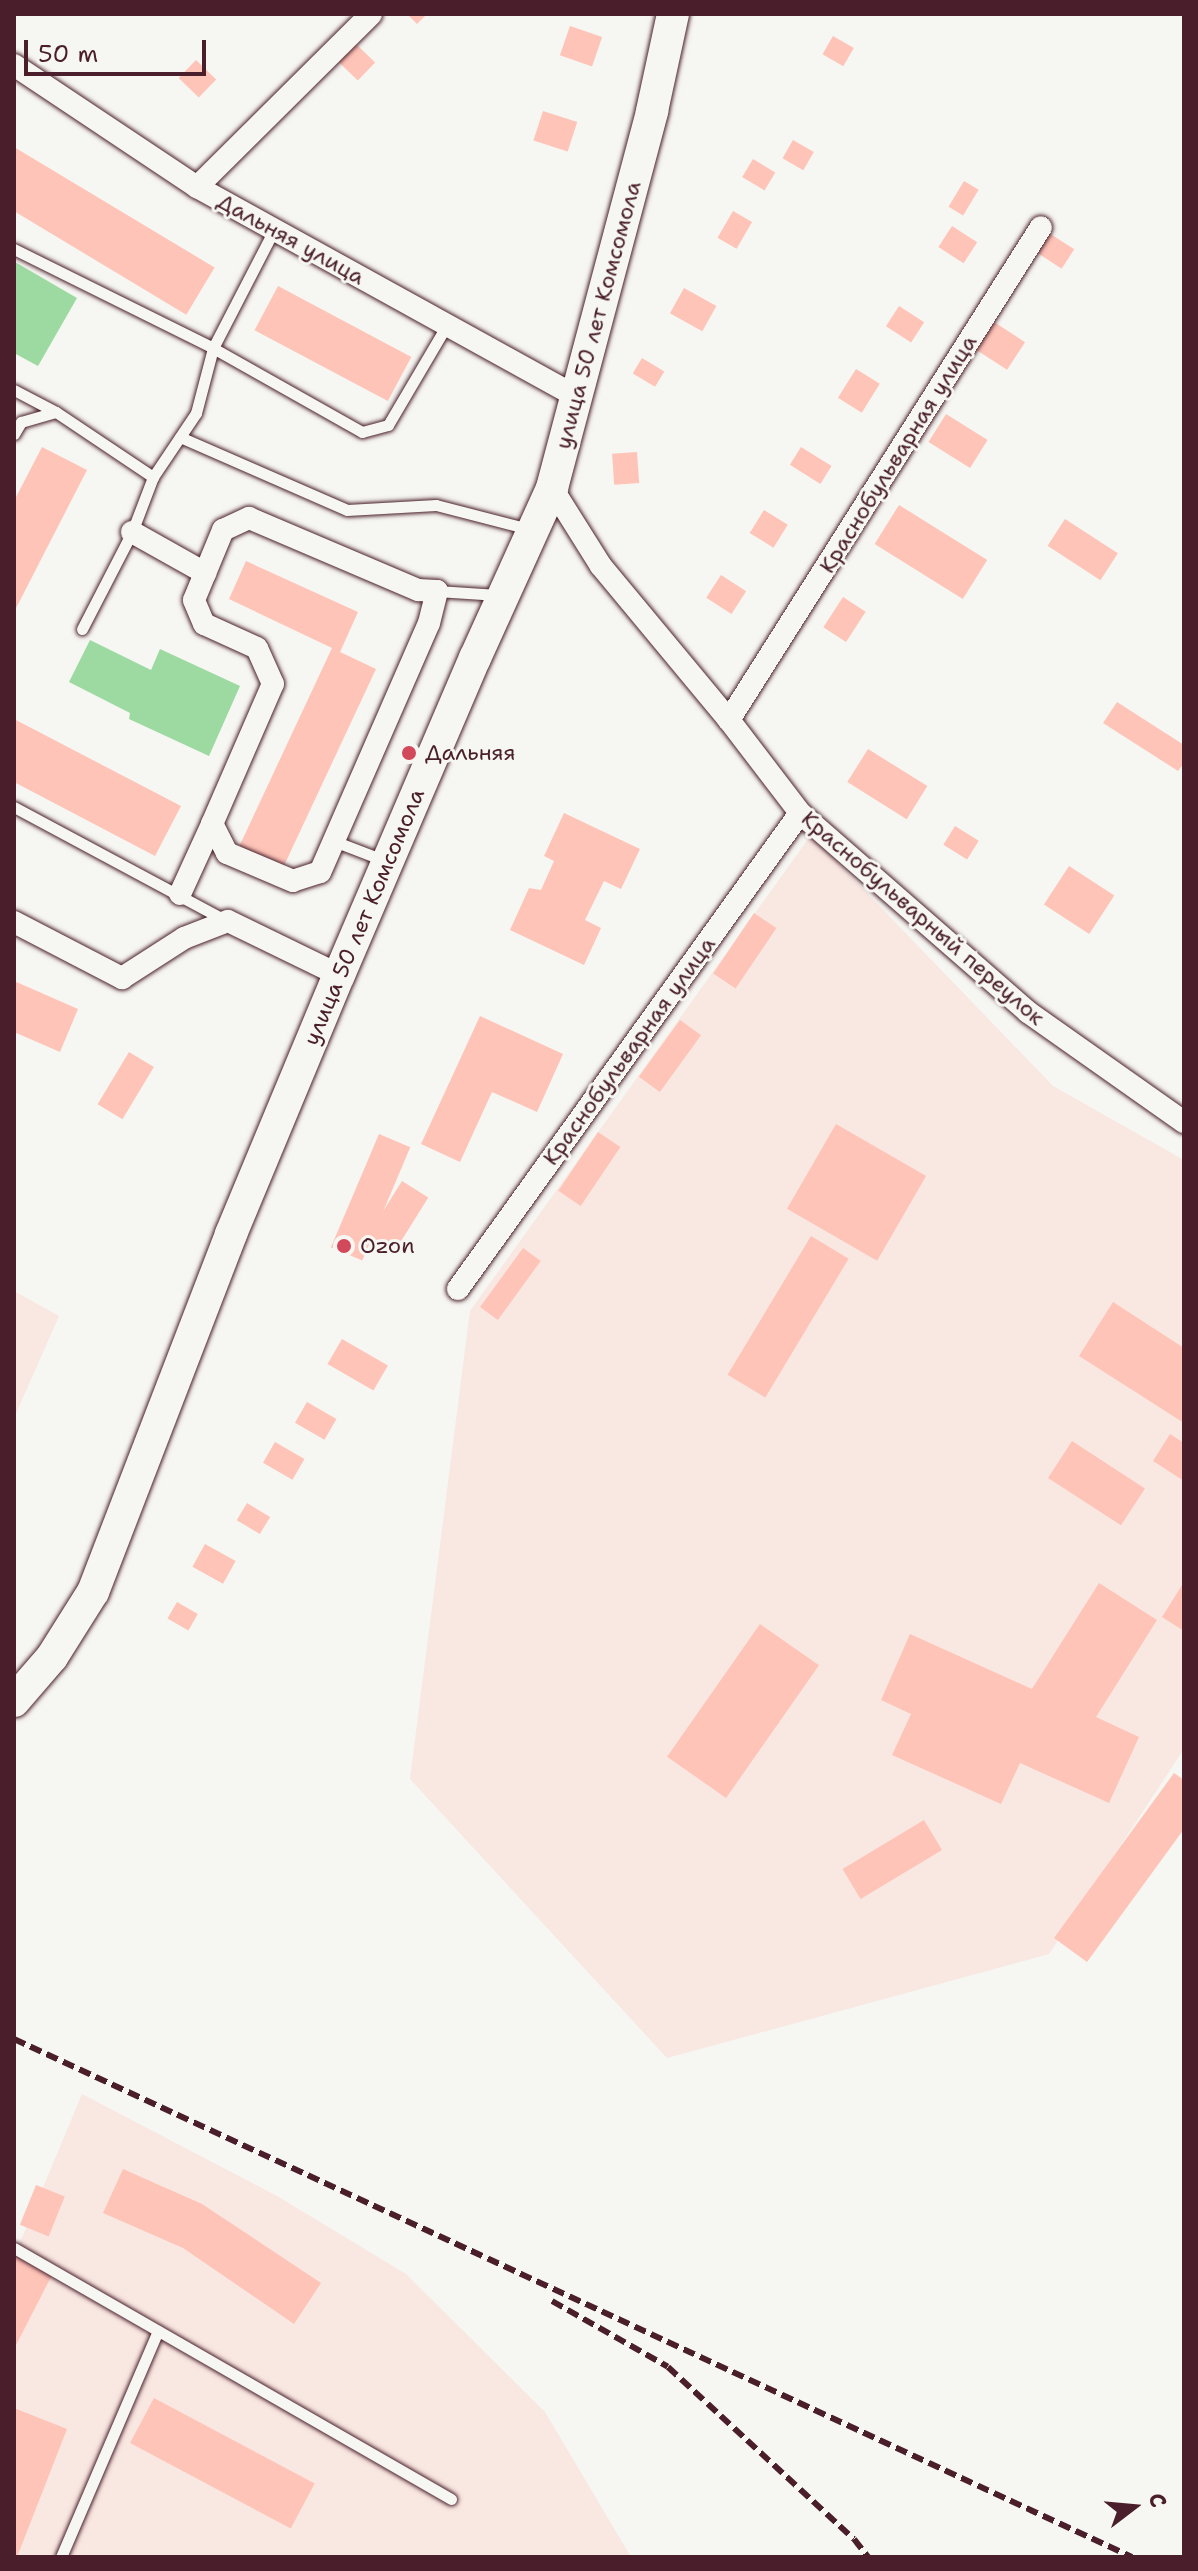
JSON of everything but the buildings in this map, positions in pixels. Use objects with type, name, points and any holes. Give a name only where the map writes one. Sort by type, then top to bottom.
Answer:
[{"type":"street","points":[[197,187],[371,14]]},
{"type":"street","name":"улица 50 лет Комсомола","points":[[14,1701],[52,1657],[93,1592],[231,1234],[387,862],[552,488],[652,111],[673,14]]},
{"type":"street","name":"Дальняя улица","points":[[14,65],[197,187],[577,397]]},
{"type":"street","name":"Краснобульварная улица","points":[[729,720],[1041,227]]},
{"type":"street","name":"Краснобульварный переулок","points":[[552,488],[601,566],[729,720],[800,813],[1028,1012],[1182,1117]]},
{"type":"street","points":[[180,894],[273,684],[257,648],[204,624],[194,600],[223,530],[249,518],[418,590],[437,591],[429,623],[320,872],[293,881],[227,853],[212,824]]},
{"type":"street","points":[[132,532],[205,573]]},
{"type":"street","name":"Краснобульварная улица","points":[[458,1289],[800,813]]},
{"type":"street","points":[[14,922],[122,978],[184,938],[228,921],[339,975]]},
{"type":"lane","points":[[82,629],[132,532],[153,477],[196,413],[213,348],[274,230]]},
{"type":"lane","points":[[14,249],[213,348],[362,432],[388,425],[447,325]]},
{"type":"lane","points":[[14,390],[56,412],[153,477]]},
{"type":"lane","points":[[14,434],[21,422],[56,412]]},
{"type":"lane","points":[[180,437],[347,510],[436,505],[533,530]]},
{"type":"lane","points":[[437,591],[503,595]]},
{"type":"lane","points":[[14,807],[144,879],[180,894],[228,921]]},
{"type":"lane","points":[[334,841],[387,862]]},
{"type":"lane","points":[[14,2248],[451,2499]]},
{"type":"lane","points":[[61,2557],[158,2331]]},
{"type":"shaded area","points":[[811,835],[1053,1086],[1184,1160],[1184,1749],[1049,1954],[667,2058],[410,1779],[470,1311]]},
{"type":"shaded area","points":[[14,1291],[59,1316],[14,1418]]},
{"type":"shaded area","points":[[82,2094],[277,2196],[406,2274],[545,2412],[631,2557],[14,2557],[14,2257]]},
{"type":"green space","points":[[15,262],[77,298],[38,366],[14,353]]},
{"type":"green space","points":[[90,640],[151,670],[160,649],[240,686],[209,756],[129,719],[130,713],[69,682]]},
{"type":"railway","points":[[14,2039],[1132,2557]]},
{"type":"railway","points":[[552,2301],[668,2367],[854,2539],[868,2557]]},
{"type":"place","name":"Дальняя","points":[[409,753]]},
{"type":"place","name":"Ozon","points":[[344,1246]]}]
